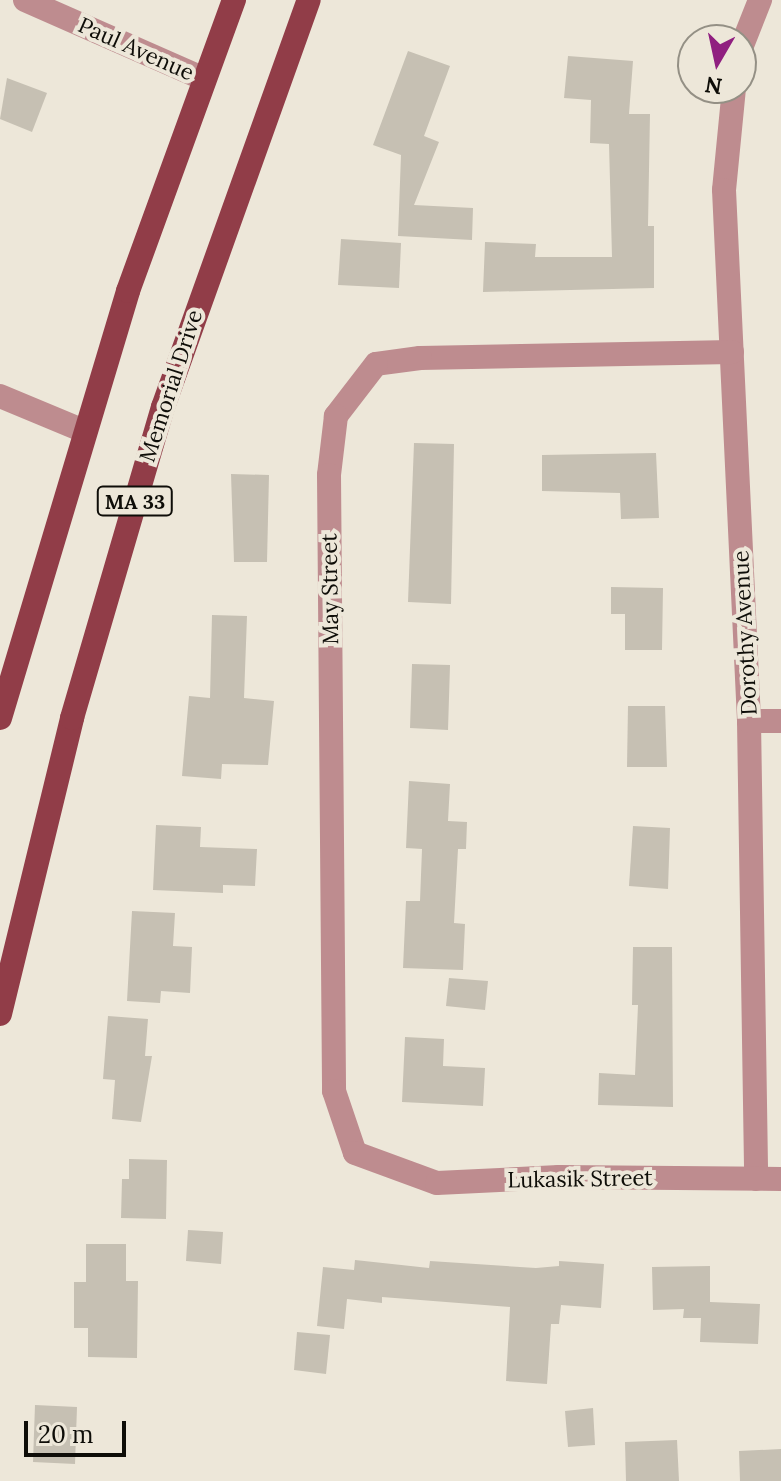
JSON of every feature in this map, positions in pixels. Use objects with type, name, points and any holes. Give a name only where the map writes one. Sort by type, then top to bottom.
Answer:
[{"type":"main road","name":"MA 33","points":[[0,718],[84,431],[234,0]]},
{"type":"main road","name":"Memorial Drive","points":[[0,1014],[72,718],[122,541],[218,244],[309,0]]},
{"type":"street","name":"Paul Avenue","points":[[25,0],[204,79]]},
{"type":"street","points":[[750,24],[760,0]]},
{"type":"street","name":"Dorothy Avenue","points":[[732,104],[724,190],[749,721],[756,1179]]},
{"type":"street","name":"May Street","points":[[382,1163],[355,1153],[334,1091],[329,475],[336,416],[376,364],[420,358],[732,352]]},
{"type":"street","points":[[0,396],[84,431]]},
{"type":"street","points":[[749,721],[781,721]]},
{"type":"street","name":"Lukasik Street","points":[[382,1163],[437,1183],[781,1179]]},
{"type":"building","points":[[408,51],[450,66],[424,136],[439,142],[414,205],[473,208],[472,240],[398,236],[401,155],[373,145]]},
{"type":"building","points":[[568,56],[633,61],[629,114],[650,114],[648,226],[654,226],[654,288],[483,292],[485,242],[536,244],[535,257],[612,257],[609,144],[590,143],[591,100],[564,98]]},
{"type":"building","points":[[7,78],[47,93],[32,132],[0,119]]},
{"type":"building","points":[[341,239],[401,243],[399,288],[338,285]]},
{"type":"building","points":[[414,443],[454,444],[451,604],[408,602]]},
{"type":"building","points":[[656,453],[659,518],[621,519],[620,493],[542,491],[542,455]]},
{"type":"building","points":[[231,474],[269,475],[267,562],[234,562]]},
{"type":"building","points":[[611,587],[663,588],[662,650],[625,650],[625,614],[611,614]]},
{"type":"building","points":[[212,615],[247,616],[244,698],[274,701],[268,765],[222,764],[221,779],[182,776],[189,696],[210,698]]},
{"type":"building","points":[[412,664],[450,665],[448,730],[410,728]]},
{"type":"building","points":[[628,706],[665,706],[667,767],[627,767]]},
{"type":"building","points":[[409,781],[450,784],[448,821],[467,822],[466,849],[458,849],[454,923],[465,924],[463,970],[403,968],[406,901],[420,901],[422,849],[406,848]]},
{"type":"building","points":[[156,825],[201,827],[200,847],[257,849],[255,886],[223,885],[223,893],[153,890]]},
{"type":"building","points":[[633,826],[670,828],[668,889],[629,886]]},
{"type":"building","points":[[132,911],[175,913],[173,946],[192,947],[190,993],[161,991],[160,1003],[127,1001]]},
{"type":"building","points":[[633,947],[672,947],[673,1107],[598,1105],[599,1073],[635,1075],[638,1005],[632,1005]]},
{"type":"building","points":[[449,978],[488,981],[485,1010],[446,1006]]},
{"type":"building","points":[[108,1016],[148,1019],[145,1056],[152,1056],[141,1122],[112,1119],[115,1080],[103,1079]]},
{"type":"building","points":[[405,1037],[444,1039],[443,1066],[485,1068],[483,1106],[402,1102]]},
{"type":"building","points":[[129,1159],[167,1160],[166,1219],[121,1218],[122,1179],[129,1179]]},
{"type":"building","points":[[188,1230],[223,1232],[221,1264],[186,1261]]},
{"type":"building","points":[[86,1244],[126,1244],[126,1281],[138,1281],[137,1358],[88,1357],[88,1328],[74,1328],[74,1282],[86,1282]]},
{"type":"building","points":[[355,1260],[429,1268],[430,1261],[536,1268],[559,1266],[559,1261],[604,1264],[601,1308],[561,1305],[559,1324],[551,1324],[547,1384],[506,1381],[510,1307],[382,1297],[382,1303],[347,1299],[344,1329],[317,1326],[323,1267],[354,1270]]},
{"type":"building","points":[[710,1266],[710,1302],[760,1304],[758,1344],[700,1342],[701,1318],[683,1318],[684,1309],[653,1310],[652,1267]]},
{"type":"building","points":[[297,1332],[330,1335],[326,1374],[294,1370]]},
{"type":"building","points":[[35,1405],[77,1407],[75,1464],[33,1462]]},
{"type":"building","points":[[593,1408],[595,1445],[568,1447],[565,1411]]},
{"type":"building","points":[[677,1440],[679,1481],[626,1481],[625,1442]]},
{"type":"building","points":[[781,1449],[781,1481],[740,1481],[739,1451]]}]
